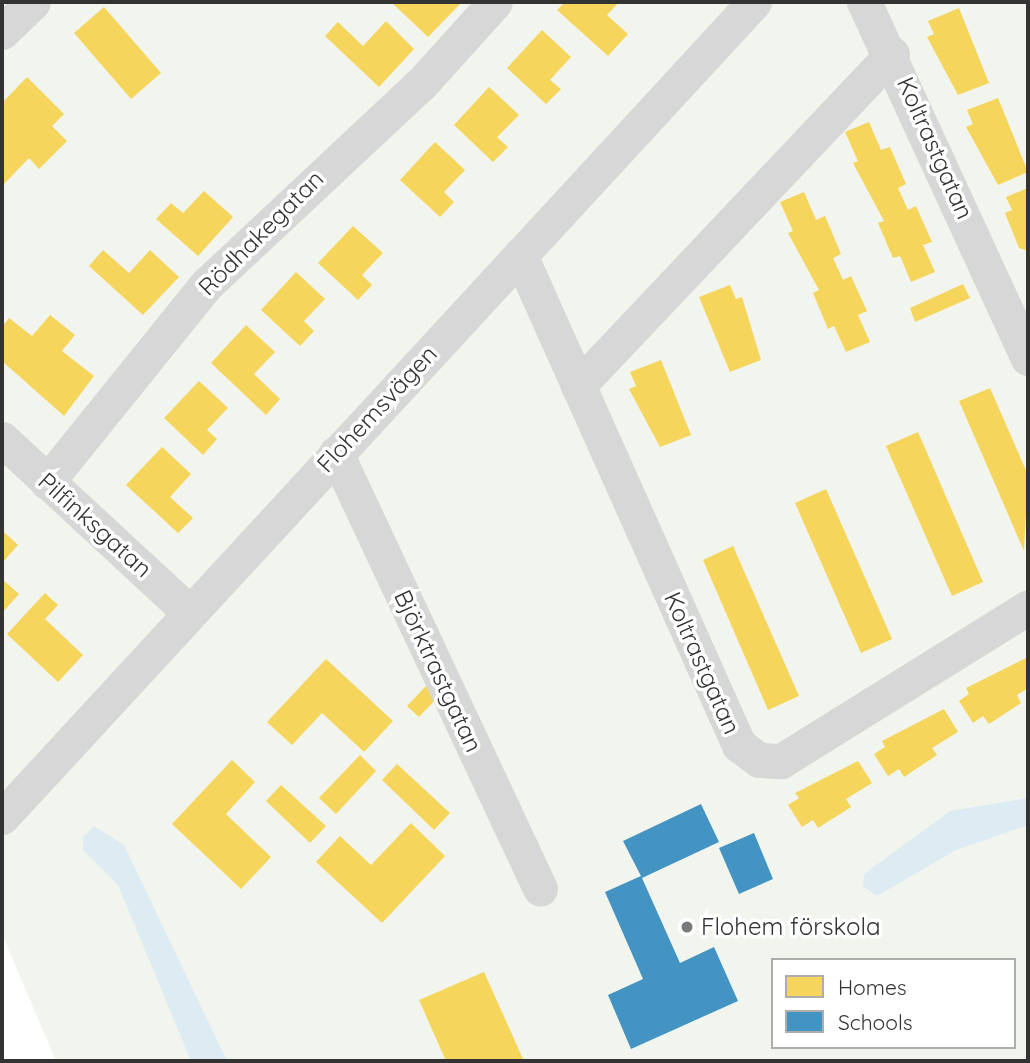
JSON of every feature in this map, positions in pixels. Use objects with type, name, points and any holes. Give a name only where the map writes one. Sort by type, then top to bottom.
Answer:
[{"type":"street","points":[[2,32],[33,2]]},
{"type":"street","name":"Rödhakegatan","points":[[47,482],[207,284],[422,83],[495,2]]},
{"type":"street","name":"Flohemsvägen","points":[[2,817],[188,611],[754,2]]},
{"type":"street","name":"Koltrastgatan","points":[[864,2],[892,54],[1028,358]]},
{"type":"street","name":"Koltrastgatan","points":[[578,386],[892,54]]},
{"type":"street","name":"Koltrastgatan","points":[[520,255],[739,744],[759,760],[781,761],[1028,607]]},
{"type":"street","name":"Pilfinksgatan","points":[[2,439],[188,611]]},
{"type":"street","name":"Björktrastgatan","points":[[336,453],[540,889]]},
{"type":"shaded area","points":[[2,2],[1028,2],[1028,1061],[56,1061],[2,934]]},
{"type":"shaded area","points":[[1028,798],[1028,825],[956,850],[877,896],[863,886],[864,874],[950,811]]},
{"type":"shaded area","points":[[94,826],[124,845],[227,1061],[191,1061],[118,885],[83,850],[83,837]]},
{"type":"building: Homes","points":[[391,2],[462,2],[428,37]]},
{"type":"building: Homes","points":[[565,2],[619,2],[607,15],[628,34],[608,56],[557,10]]},
{"type":"building: Homes","points":[[104,7],[161,73],[131,99],[74,33]]},
{"type":"building: Homes","points":[[959,8],[989,83],[958,95],[927,37],[934,34],[928,21]]},
{"type":"building: Homes","points":[[386,21],[414,49],[379,87],[325,36],[338,22],[363,46]]},
{"type":"building: Homes","points":[[542,30],[571,57],[550,80],[561,89],[546,104],[507,68]]},
{"type":"building: Homes","points":[[27,77],[64,114],[52,126],[67,141],[39,169],[29,158],[4,184],[2,103]]},
{"type":"building: Homes","points":[[489,87],[519,115],[497,137],[508,147],[493,162],[454,125]]},
{"type":"building: Homes","points":[[998,98],[1028,172],[998,185],[966,127],[973,124],[967,110]]},
{"type":"building: Homes","points":[[869,122],[881,150],[890,147],[906,184],[898,188],[908,210],[916,206],[932,242],[923,245],[935,272],[911,282],[900,256],[893,258],[878,223],[884,221],[853,163],[858,161],[845,132]]},
{"type":"building: Homes","points":[[435,142],[465,170],[444,192],[454,202],[440,217],[400,180]]},
{"type":"building: Homes","points":[[1028,188],[1028,251],[1019,248],[1005,213],[1012,210],[1006,197]]},
{"type":"building: Homes","points":[[204,191],[233,217],[198,256],[156,219],[171,203],[183,213]]},
{"type":"building: Homes","points":[[804,192],[816,220],[825,216],[841,254],[833,258],[843,280],[851,276],[867,311],[858,315],[870,342],[846,352],[834,326],[828,329],[813,293],[819,290],[788,233],[793,231],[780,202]]},
{"type":"building: Homes","points":[[353,226],[383,253],[362,275],[372,285],[358,300],[318,263]]},
{"type":"building: Homes","points":[[103,250],[129,273],[150,250],[179,277],[143,315],[89,266]]},
{"type":"building: Homes","points":[[296,272],[325,299],[304,321],[314,331],[300,346],[261,310]]},
{"type":"building: Homes","points":[[963,284],[970,298],[915,322],[910,308]]},
{"type":"building: Homes","points":[[730,285],[736,299],[742,297],[761,360],[730,372],[699,297]]},
{"type":"building: Homes","points":[[50,315],[75,335],[62,351],[94,376],[64,416],[2,361],[2,327],[9,318],[32,336]]},
{"type":"building: Homes","points":[[246,325],[275,352],[254,374],[280,399],[266,415],[211,363]]},
{"type":"building: Homes","points":[[661,360],[691,435],[660,447],[629,389],[636,386],[630,372]]},
{"type":"building: Homes","points":[[199,381],[228,408],[207,430],[217,439],[203,455],[164,418]]},
{"type":"building: Homes","points":[[990,388],[1028,475],[1024,551],[959,401]]},
{"type":"building: Homes","points":[[918,432],[983,582],[952,596],[886,446]]},
{"type":"building: Homes","points":[[162,447],[191,474],[170,497],[193,518],[178,533],[126,485]]},
{"type":"building: Homes","points":[[826,489],[892,639],[861,653],[795,503]]},
{"type":"building: Homes","points":[[4,532],[18,545],[2,563],[2,534]]},
{"type":"building: Homes","points":[[733,546],[799,696],[768,710],[703,560]]},
{"type":"building: Homes","points":[[2,579],[19,594],[2,613]]},
{"type":"building: Homes","points":[[45,593],[58,605],[45,619],[83,655],[58,682],[7,634]]},
{"type":"building: Homes","points":[[1028,657],[1028,688],[1017,695],[1021,703],[989,724],[983,716],[973,723],[959,701],[969,694],[966,688]]},
{"type":"building: Homes","points":[[326,659],[393,721],[364,752],[322,713],[292,745],[267,722]]},
{"type":"building: Homes","points":[[426,686],[438,697],[419,717],[407,706]]},
{"type":"building: Homes","points":[[944,709],[958,732],[932,748],[937,755],[904,777],[899,769],[888,776],[874,754],[885,747],[882,741]]},
{"type":"building: Homes","points":[[360,755],[376,771],[336,814],[319,798]]},
{"type":"building: Homes","points":[[232,760],[255,782],[226,814],[271,857],[241,889],[172,824]]},
{"type":"building: Homes","points":[[858,761],[872,783],[846,799],[851,807],[818,828],[813,820],[802,827],[788,805],[799,798],[795,793]]},
{"type":"building: Homes","points":[[397,764],[450,813],[434,830],[382,780]]},
{"type":"building: Homes","points":[[281,785],[326,826],[310,843],[266,801]]},
{"type":"building: Homes","points":[[411,823],[445,856],[382,923],[316,862],[340,836],[371,865]]},
{"type":"building: Homes","points":[[484,972],[524,1061],[446,1061],[419,1000]]},
{"type":"building: Schools","points":[[701,804],[719,842],[642,878],[680,963],[714,947],[738,1001],[631,1049],[608,995],[643,979],[605,892],[641,876],[623,841]]},
{"type":"building: Schools","points":[[754,833],[773,879],[739,894],[719,848]]},
{"type":"place","name":"Flohem förskola","points":[[687,927]]}]
